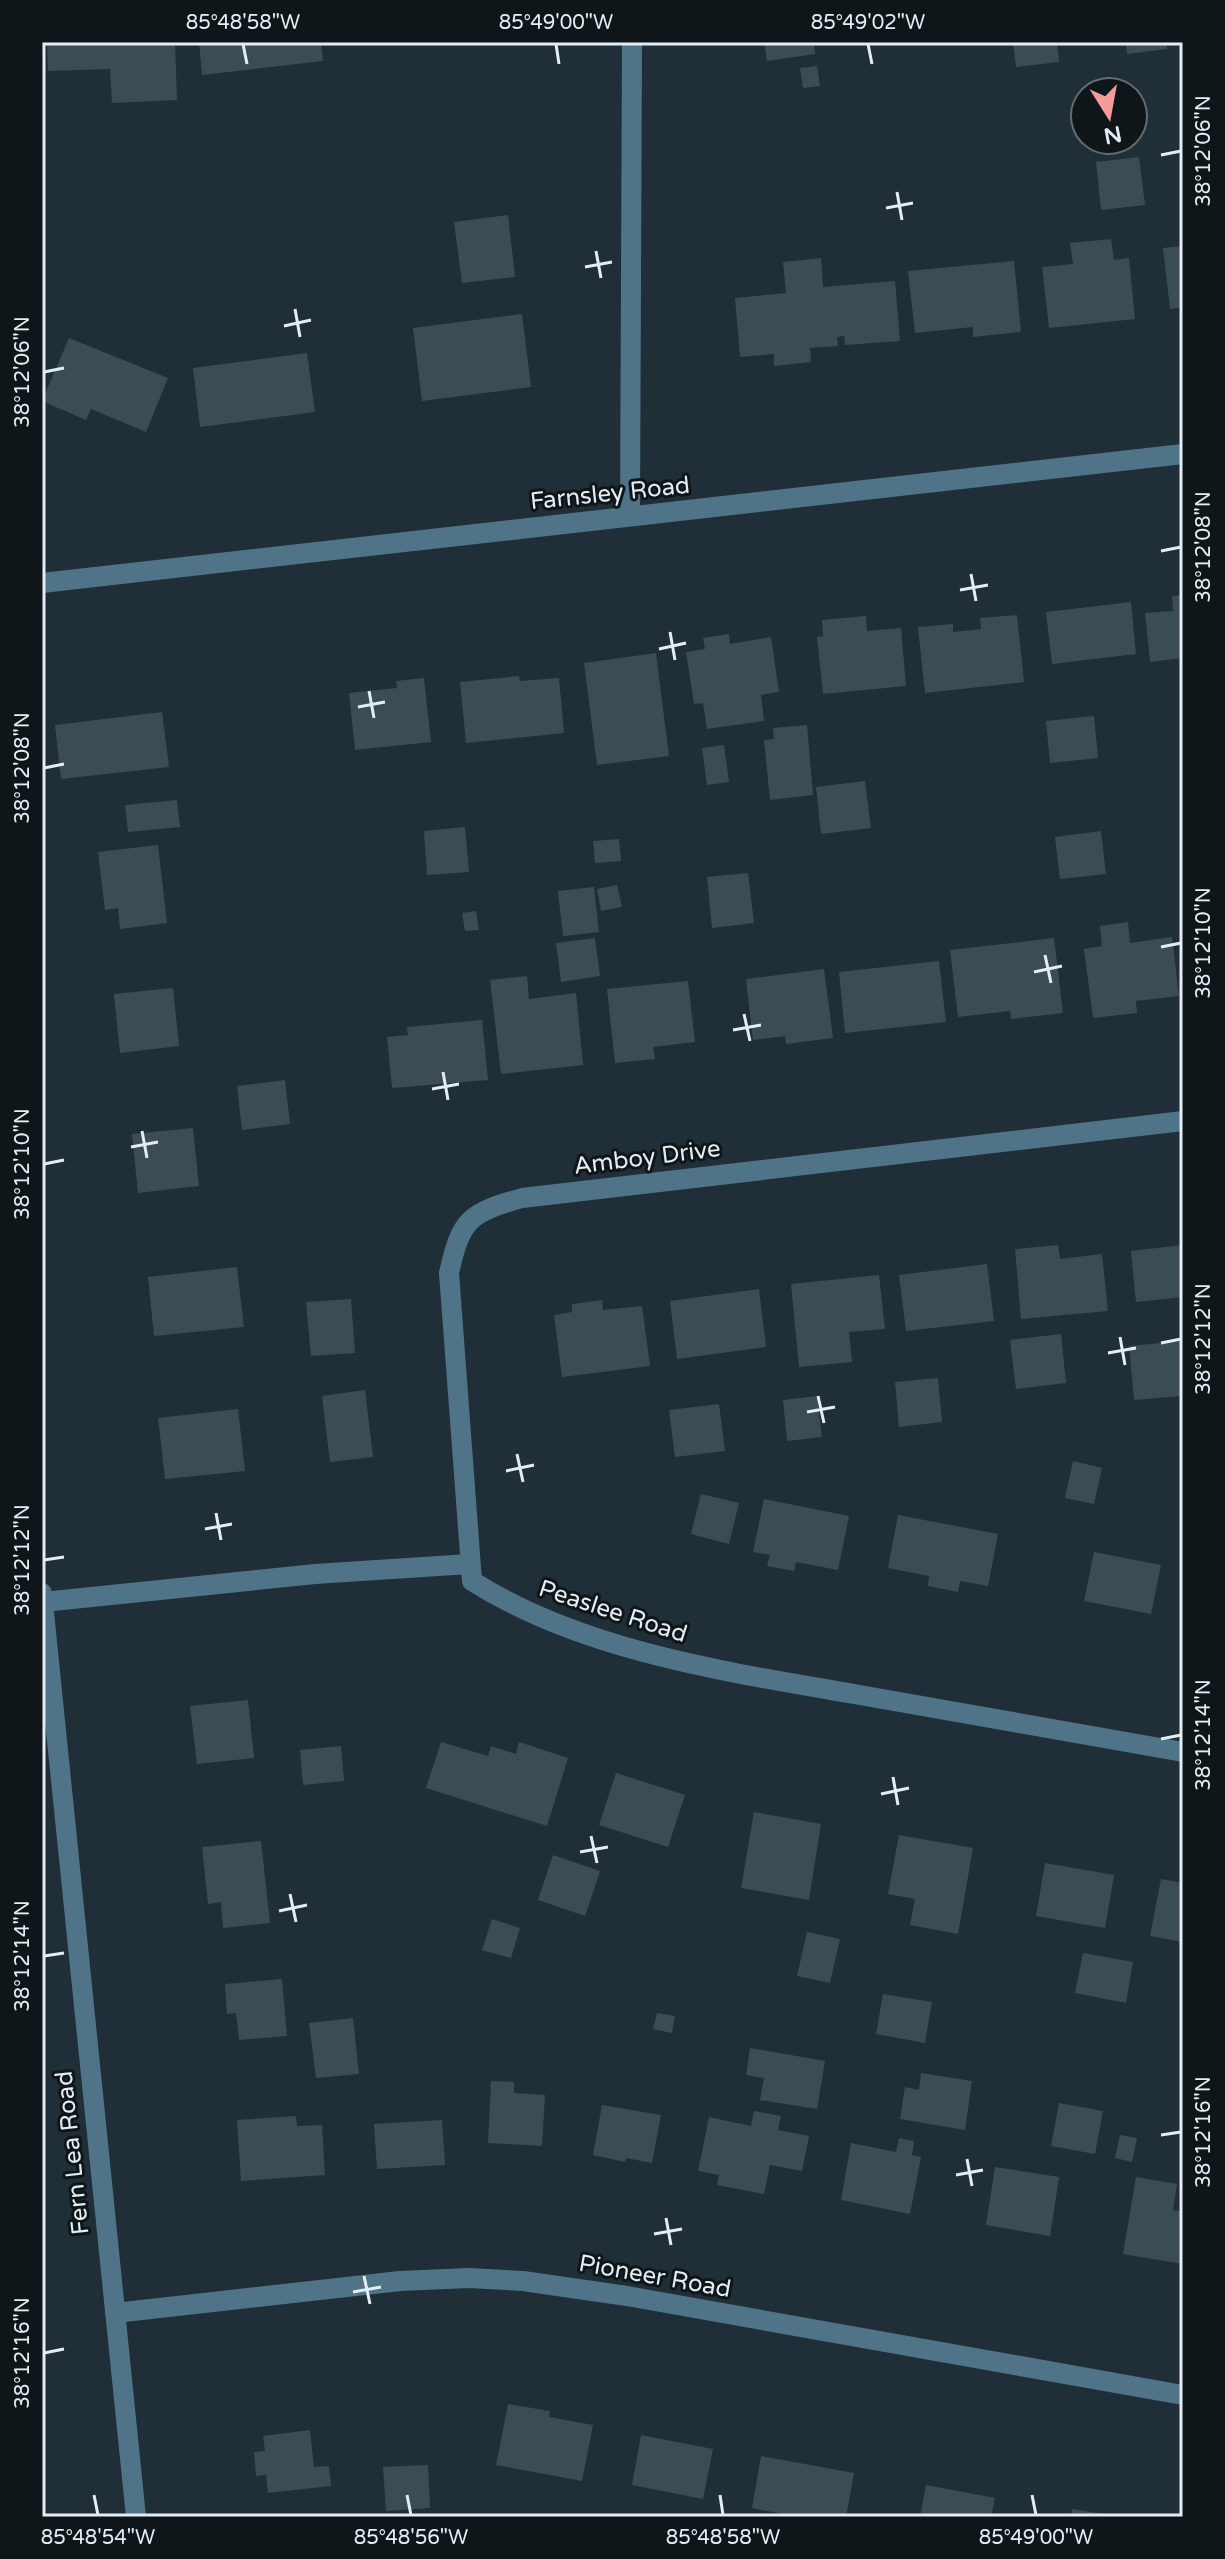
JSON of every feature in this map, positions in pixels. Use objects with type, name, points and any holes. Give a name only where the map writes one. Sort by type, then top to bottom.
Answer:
[{"type":"street","points":[[630,516],[632,42]]},
{"type":"street","name":"Farnsley Road","points":[[42,583],[1183,454]]},
{"type":"street","name":"Amboy Drive","points":[[469,1564],[449,1273],[457,1238],[473,1217],[491,1207],[522,1198],[1183,1121]]},
{"type":"street","points":[[43,1602],[315,1574],[469,1564]]},
{"type":"street","name":"Peaslee Road","points":[[469,1564],[472,1581],[503,1601],[603,1640],[694,1664],[1183,1752]]},
{"type":"street","name":"Fern Lea Road","points":[[42,1593],[136,2517]]},
{"type":"street","name":"Pioneer Road","points":[[115,2313],[400,2281],[469,2278],[523,2281],[627,2296],[1183,2395]]},
{"type":"building","points":[[47,42],[175,42],[177,100],[112,103],[110,69],[48,71]]},
{"type":"building","points":[[199,42],[321,42],[323,61],[202,75]]},
{"type":"building","points":[[764,42],[814,42],[815,54],[767,61]]},
{"type":"building","points":[[1013,42],[1057,42],[1059,62],[1016,67]]},
{"type":"building","points":[[1126,42],[1166,42],[1167,49],[1127,54]]},
{"type":"building","points":[[817,66],[820,86],[803,88],[800,68]]},
{"type":"building","points":[[1139,157],[1145,205],[1101,210],[1096,162]]},
{"type":"building","points":[[508,215],[515,277],[462,283],[454,222]]},
{"type":"building","points":[[1111,239],[1114,260],[1129,258],[1135,319],[1049,328],[1042,267],[1073,264],[1070,243]]},
{"type":"building","points":[[1183,246],[1183,307],[1170,309],[1163,248]]},
{"type":"building","points":[[821,258],[823,287],[895,281],[900,341],[845,345],[844,336],[837,337],[838,346],[810,348],[811,362],[774,366],[774,354],[740,357],[735,298],[786,293],[783,262]]},
{"type":"building","points":[[1014,261],[1021,332],[973,337],[973,327],[915,333],[908,271]]},
{"type":"building","points":[[522,314],[531,387],[422,401],[413,328]]},
{"type":"building","points":[[69,338],[168,378],[146,432],[91,409],[86,420],[42,401]]},
{"type":"building","points":[[307,353],[315,412],[200,427],[193,368]]},
{"type":"building","points":[[1183,595],[1183,658],[1150,662],[1145,613],[1173,611],[1172,596]]},
{"type":"building","points":[[1131,602],[1136,654],[1052,664],[1046,612]]},
{"type":"building","points":[[1017,615],[1024,682],[925,693],[918,627],[953,624],[953,632],[981,629],[980,618]]},
{"type":"building","points":[[866,616],[867,631],[901,628],[906,686],[823,694],[817,637],[823,636],[822,620]]},
{"type":"building","points":[[729,634],[730,644],[771,637],[779,692],[761,695],[764,721],[707,729],[703,703],[694,704],[686,652],[705,649],[703,638]]},
{"type":"building","points":[[656,653],[669,756],[597,765],[584,663]]},
{"type":"building","points":[[519,676],[520,681],[559,678],[564,733],[466,743],[460,682]]},
{"type":"building","points":[[424,678],[431,742],[355,750],[349,693],[397,688],[396,681]]},
{"type":"building","points":[[162,712],[169,767],[61,779],[55,725]]},
{"type":"building","points":[[1094,716],[1098,758],[1050,763],[1046,721]]},
{"type":"building","points":[[807,725],[813,795],[770,800],[764,740],[774,739],[773,728]]},
{"type":"building","points":[[724,745],[729,782],[707,785],[702,748]]},
{"type":"building","points":[[865,781],[871,828],[821,834],[816,787]]},
{"type":"building","points":[[177,800],[180,827],[128,832],[125,805]]},
{"type":"building","points":[[465,827],[469,872],[427,875],[424,831]]},
{"type":"building","points":[[1101,831],[1106,874],[1060,879],[1055,837]]},
{"type":"building","points":[[619,839],[621,861],[595,863],[593,841]]},
{"type":"building","points":[[158,845],[167,923],[120,929],[118,908],[105,910],[98,852]]},
{"type":"building","points":[[748,873],[754,923],[712,928],[707,877]]},
{"type":"building","points":[[617,885],[622,907],[601,911],[597,889]]},
{"type":"building","points":[[594,887],[599,932],[563,936],[558,891]]},
{"type":"building","points":[[476,911],[479,930],[465,931],[462,913]]},
{"type":"building","points":[[1128,922],[1130,943],[1172,937],[1179,996],[1136,1001],[1137,1013],[1093,1018],[1084,949],[1102,946],[1100,926]]},
{"type":"building","points":[[595,938],[600,976],[561,982],[556,943]]},
{"type":"building","points":[[1054,938],[1063,1013],[1011,1019],[1010,1011],[958,1017],[950,950]]},
{"type":"building","points":[[939,961],[946,1022],[845,1033],[839,972]]},
{"type":"building","points":[[824,969],[833,1038],[786,1044],[785,1036],[753,1040],[746,979]]},
{"type":"building","points":[[527,976],[529,999],[576,993],[583,1065],[501,1074],[490,980]]},
{"type":"building","points":[[688,981],[695,1042],[653,1047],[655,1059],[615,1063],[607,989]]},
{"type":"building","points":[[173,988],[179,1046],[120,1053],[114,994]]},
{"type":"building","points":[[482,1020],[488,1080],[392,1088],[387,1037],[408,1035],[407,1027]]},
{"type":"building","points":[[285,1080],[290,1124],[242,1130],[237,1086]]},
{"type":"building","points":[[193,1128],[199,1186],[138,1193],[132,1134]]},
{"type":"building","points":[[1058,1245],[1060,1259],[1102,1254],[1108,1311],[1021,1319],[1015,1249]]},
{"type":"building","points":[[1183,1245],[1183,1297],[1136,1302],[1131,1251]]},
{"type":"building","points":[[987,1264],[994,1321],[906,1331],[899,1275]]},
{"type":"building","points":[[237,1267],[244,1327],[154,1336],[148,1277]]},
{"type":"building","points":[[879,1275],[885,1329],[849,1332],[852,1362],[799,1367],[791,1284]]},
{"type":"building","points":[[759,1289],[766,1347],[677,1359],[670,1301]]},
{"type":"building","points":[[351,1299],[355,1353],[311,1356],[306,1302]]},
{"type":"building","points":[[602,1300],[603,1310],[642,1306],[650,1366],[562,1377],[554,1315],[572,1312],[572,1304]]},
{"type":"building","points":[[1061,1334],[1066,1383],[1016,1389],[1010,1340]]},
{"type":"building","points":[[1183,1341],[1183,1396],[1134,1400],[1129,1346]]},
{"type":"building","points":[[938,1378],[942,1422],[899,1427],[895,1382]]},
{"type":"building","points":[[365,1390],[373,1457],[330,1462],[322,1396]]},
{"type":"building","points":[[817,1396],[822,1437],[787,1441],[783,1400]]},
{"type":"building","points":[[719,1404],[725,1451],[675,1457],[669,1410]]},
{"type":"building","points":[[238,1409],[245,1471],[165,1479],[158,1418]]},
{"type":"building","points":[[1073,1461],[1102,1468],[1094,1504],[1065,1498]]},
{"type":"building","points":[[701,1494],[739,1503],[729,1544],[691,1534]]},
{"type":"building","points":[[764,1499],[849,1516],[838,1570],[796,1562],[794,1571],[767,1566],[770,1555],[753,1552]]},
{"type":"building","points":[[898,1515],[998,1534],[988,1586],[960,1581],[958,1592],[928,1586],[929,1576],[888,1568]]},
{"type":"building","points":[[1094,1552],[1161,1565],[1151,1614],[1084,1601]]},
{"type":"building","points":[[248,1700],[254,1758],[197,1764],[190,1706]]},
{"type":"building","points":[[441,1742],[488,1756],[491,1746],[516,1754],[519,1742],[568,1758],[547,1826],[426,1788]]},
{"type":"building","points":[[341,1746],[344,1781],[303,1785],[300,1750]]},
{"type":"building","points":[[616,1773],[685,1795],[668,1847],[599,1825]]},
{"type":"building","points":[[754,1812],[821,1824],[809,1900],[741,1888]]},
{"type":"building","points":[[899,1835],[973,1848],[958,1934],[910,1925],[915,1899],[888,1894]]},
{"type":"building","points":[[261,1841],[270,1923],[223,1928],[221,1902],[208,1904],[202,1847]]},
{"type":"building","points":[[553,1855],[600,1871],[585,1916],[538,1900]]},
{"type":"building","points":[[1045,1863],[1114,1875],[1105,1928],[1036,1916]]},
{"type":"building","points":[[1161,1879],[1183,1883],[1183,1942],[1150,1936]]},
{"type":"building","points":[[492,1919],[520,1928],[511,1958],[482,1950]]},
{"type":"building","points":[[807,1932],[840,1939],[830,1983],[797,1976]]},
{"type":"building","points":[[1083,1953],[1133,1962],[1126,2003],[1075,1993]]},
{"type":"building","points":[[282,1979],[287,2036],[239,2040],[236,2013],[227,2014],[225,1984]]},
{"type":"building","points":[[883,1994],[932,2002],[925,2043],[876,2034]]},
{"type":"building","points":[[657,2013],[675,2016],[672,2033],[653,2029]]},
{"type":"building","points":[[353,2018],[359,2074],[316,2078],[309,2023]]},
{"type":"building","points":[[750,2048],[825,2061],[817,2109],[760,2100],[764,2078],[746,2075]]},
{"type":"building","points":[[921,2073],[972,2081],[965,2130],[900,2119],[905,2087],[919,2090]]},
{"type":"building","points":[[491,2081],[514,2082],[514,2093],[545,2095],[542,2146],[488,2143]]},
{"type":"building","points":[[1059,2103],[1103,2111],[1095,2154],[1051,2146]]},
{"type":"building","points":[[602,2105],[661,2115],[652,2163],[626,2158],[625,2162],[593,2155]]},
{"type":"building","points":[[754,2111],[781,2116],[778,2130],[809,2136],[802,2171],[770,2165],[764,2194],[717,2185],[719,2175],[698,2171],[709,2117],[751,2126]]},
{"type":"building","points":[[296,2116],[297,2126],[322,2125],[325,2175],[241,2181],[237,2120]]},
{"type":"building","points":[[442,2120],[445,2165],[377,2169],[374,2124]]},
{"type":"building","points":[[1120,2135],[1137,2138],[1132,2162],[1115,2158]]},
{"type":"building","points":[[899,2138],[914,2141],[912,2155],[921,2157],[910,2214],[841,2200],[851,2143],[896,2152]]},
{"type":"building","points":[[995,2167],[1059,2177],[1050,2236],[986,2225]]},
{"type":"building","points":[[1136,2177],[1177,2184],[1173,2210],[1183,2212],[1183,2264],[1123,2254]]},
{"type":"building","points":[[508,2404],[550,2411],[549,2417],[593,2425],[582,2481],[496,2465]]},
{"type":"building","points":[[310,2430],[314,2467],[329,2466],[331,2486],[268,2493],[266,2475],[256,2476],[254,2452],[265,2451],[263,2436]]},
{"type":"building","points":[[641,2435],[713,2449],[703,2499],[632,2485]]},
{"type":"building","points":[[761,2456],[854,2473],[846,2517],[798,2517],[752,2508]]},
{"type":"building","points":[[428,2465],[430,2508],[386,2511],[383,2467]]},
{"type":"building","points":[[926,2485],[995,2498],[991,2517],[920,2517]]},
{"type":"building","points":[[1072,2509],[1110,2515],[1110,2517],[1071,2517]]}]
